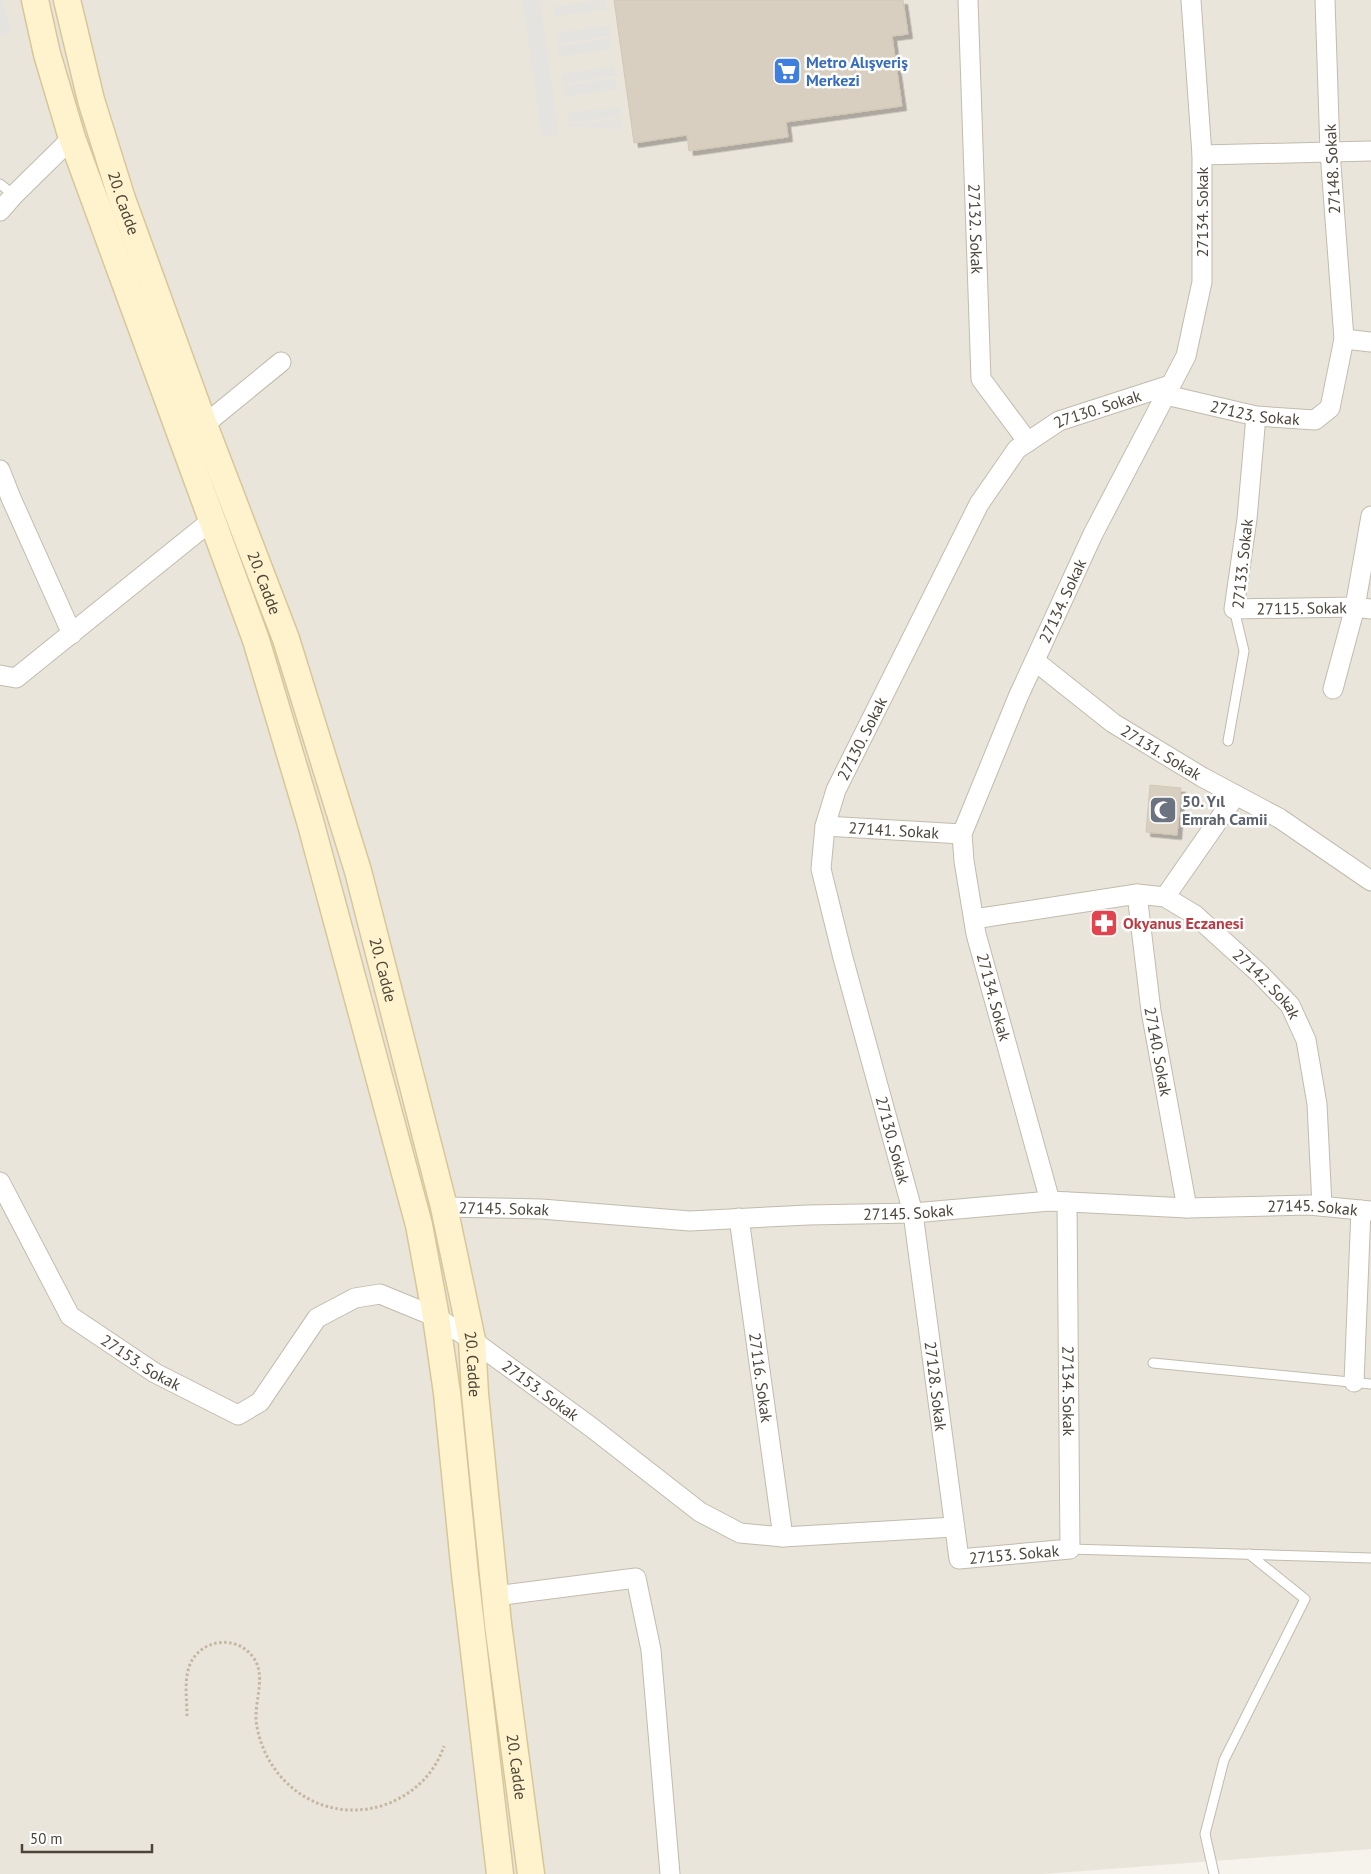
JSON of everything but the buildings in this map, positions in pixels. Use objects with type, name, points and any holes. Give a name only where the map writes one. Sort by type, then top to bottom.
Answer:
[{"type":"main road","points":[[35,0],[47,54],[72,138],[256,640],[310,821],[419,1225],[436,1317],[447,1393],[465,1574],[500,1874]]},
{"type":"main road","points":[[50,0],[60,32],[91,100]]},
{"type":"main road","points":[[67,0],[91,100]]},
{"type":"main road","name":"20. Cadde","points":[[91,100],[122,199],[204,425],[286,639],[358,871],[444,1207],[472,1340],[475,1394],[495,1596],[531,1874]]},
{"type":"street","name":"27132. Sokak","points":[[968,0],[981,379],[1028,442]]},
{"type":"street","name":"27134. Sokak","points":[[1070,1549],[1058,1202],[976,934],[964,861],[962,834],[1035,661],[1093,534],[1186,356],[1202,282],[1202,155],[1191,0]]},
{"type":"street","name":"27148. Sokak","points":[[1325,0],[1330,152],[1344,338]]},
{"type":"street","points":[[0,211],[7,190],[72,138]]},
{"type":"street","points":[[1202,155],[1371,151]]},
{"type":"street","points":[[1344,338],[1371,342]]},
{"type":"street","name":"27123. Sokak","points":[[1168,390],[1256,416],[1315,420],[1330,408],[1344,338]]},
{"type":"street","points":[[204,425],[281,362]]},
{"type":"street","name":"27130. Sokak","points":[[913,1213],[843,958],[821,869],[825,826],[836,790],[979,504],[1017,449],[1060,421],[1168,390]]},
{"type":"street","name":"27133. Sokak","points":[[1234,609],[1247,519],[1256,416]]},
{"type":"street","points":[[0,470],[5,505],[72,634]]},
{"type":"street","points":[[1333,689],[1363,608],[1371,516]]},
{"type":"street","points":[[0,690],[8,676],[72,634],[211,521]]},
{"type":"street","name":"27115. Sokak","points":[[1234,609],[1363,608]]},
{"type":"street","name":"27131. Sokak","points":[[1035,661],[1113,724],[1202,777],[1279,818],[1371,881]]},
{"type":"street","points":[[1165,897],[1236,795]]},
{"type":"street","name":"27141. Sokak","points":[[825,826],[962,834]]},
{"type":"street","name":"27142. Sokak","points":[[974,919],[1137,894],[1165,897],[1195,914],[1260,974],[1290,1005],[1306,1040],[1315,1095],[1322,1206]]},
{"type":"street","name":"27140. Sokak","points":[[1137,894],[1151,1011],[1187,1208]]},
{"type":"street","name":"27153. Sokak","points":[[0,1182],[70,1316],[155,1373],[238,1415],[260,1402],[317,1318],[355,1298],[380,1294],[436,1317],[472,1340],[591,1427],[700,1512],[740,1533],[783,1537],[954,1527]]},
{"type":"street","name":"27145. Sokak","points":[[444,1207],[541,1209],[690,1221],[808,1214],[913,1213],[1058,1202],[1187,1208],[1309,1205],[1366,1210]]},
{"type":"street","points":[[1363,1383],[1366,1210]]},
{"type":"street","name":"27128. Sokak","points":[[913,1213],[959,1559]]},
{"type":"street","name":"27116. Sokak","points":[[739,1218],[783,1537]]},
{"type":"street","name":"27153. Sokak","points":[[959,1559],[1070,1549]]},
{"type":"street","points":[[495,1596],[636,1578],[650,1650],[670,1874]]},
{"type":"lane","name":"27133. Sokak","points":[[1228,741],[1244,651],[1234,609]]},
{"type":"lane","points":[[1152,1364],[1363,1383]]},
{"type":"lane","points":[[1070,1549],[1371,1558]]},
{"type":"lane","points":[[1214,1874],[1205,1834],[1224,1760],[1304,1599],[1249,1554]]},
{"type":"path","points":[[187,1716],[188,1669],[193,1658],[201,1650],[212,1644],[223,1642],[245,1649],[253,1657],[260,1679],[257,1695],[256,1726],[265,1755],[282,1780],[306,1799],[336,1809],[366,1810],[395,1802],[421,1784],[439,1760],[444,1746]]},
{"type":"shaded area","points":[[0,0],[1371,0],[1371,1849],[1044,1874],[0,1874]]},
{"type":"shaded area","points":[[0,0],[12,31],[0,37]]},
{"type":"shaded area","points":[[522,0],[540,0],[559,135],[542,137]]},
{"type":"shaded area","points":[[606,0],[607,9],[555,17],[553,7]]},
{"type":"shaded area","points":[[609,25],[610,36],[558,44],[556,33]]},
{"type":"shaded area","points":[[610,38],[612,49],[559,57],[557,46]]},
{"type":"shaded area","points":[[614,66],[616,76],[563,84],[561,74]]},
{"type":"shaded area","points":[[616,78],[617,89],[565,97],[563,86]]},
{"type":"shaded area","points":[[620,107],[621,117],[569,123],[567,113]]},
{"type":"shaded area","points":[[622,119],[623,129],[570,127],[569,124]]},
{"type":"place","name":"Metro Alışveriş Merkezi","points":[[787,71]]},
{"type":"place","name":"50. Yıl Emrah Camii","points":[[1163,810]]},
{"type":"place","name":"Okyanus Eczanesi","points":[[1104,923]]}]
